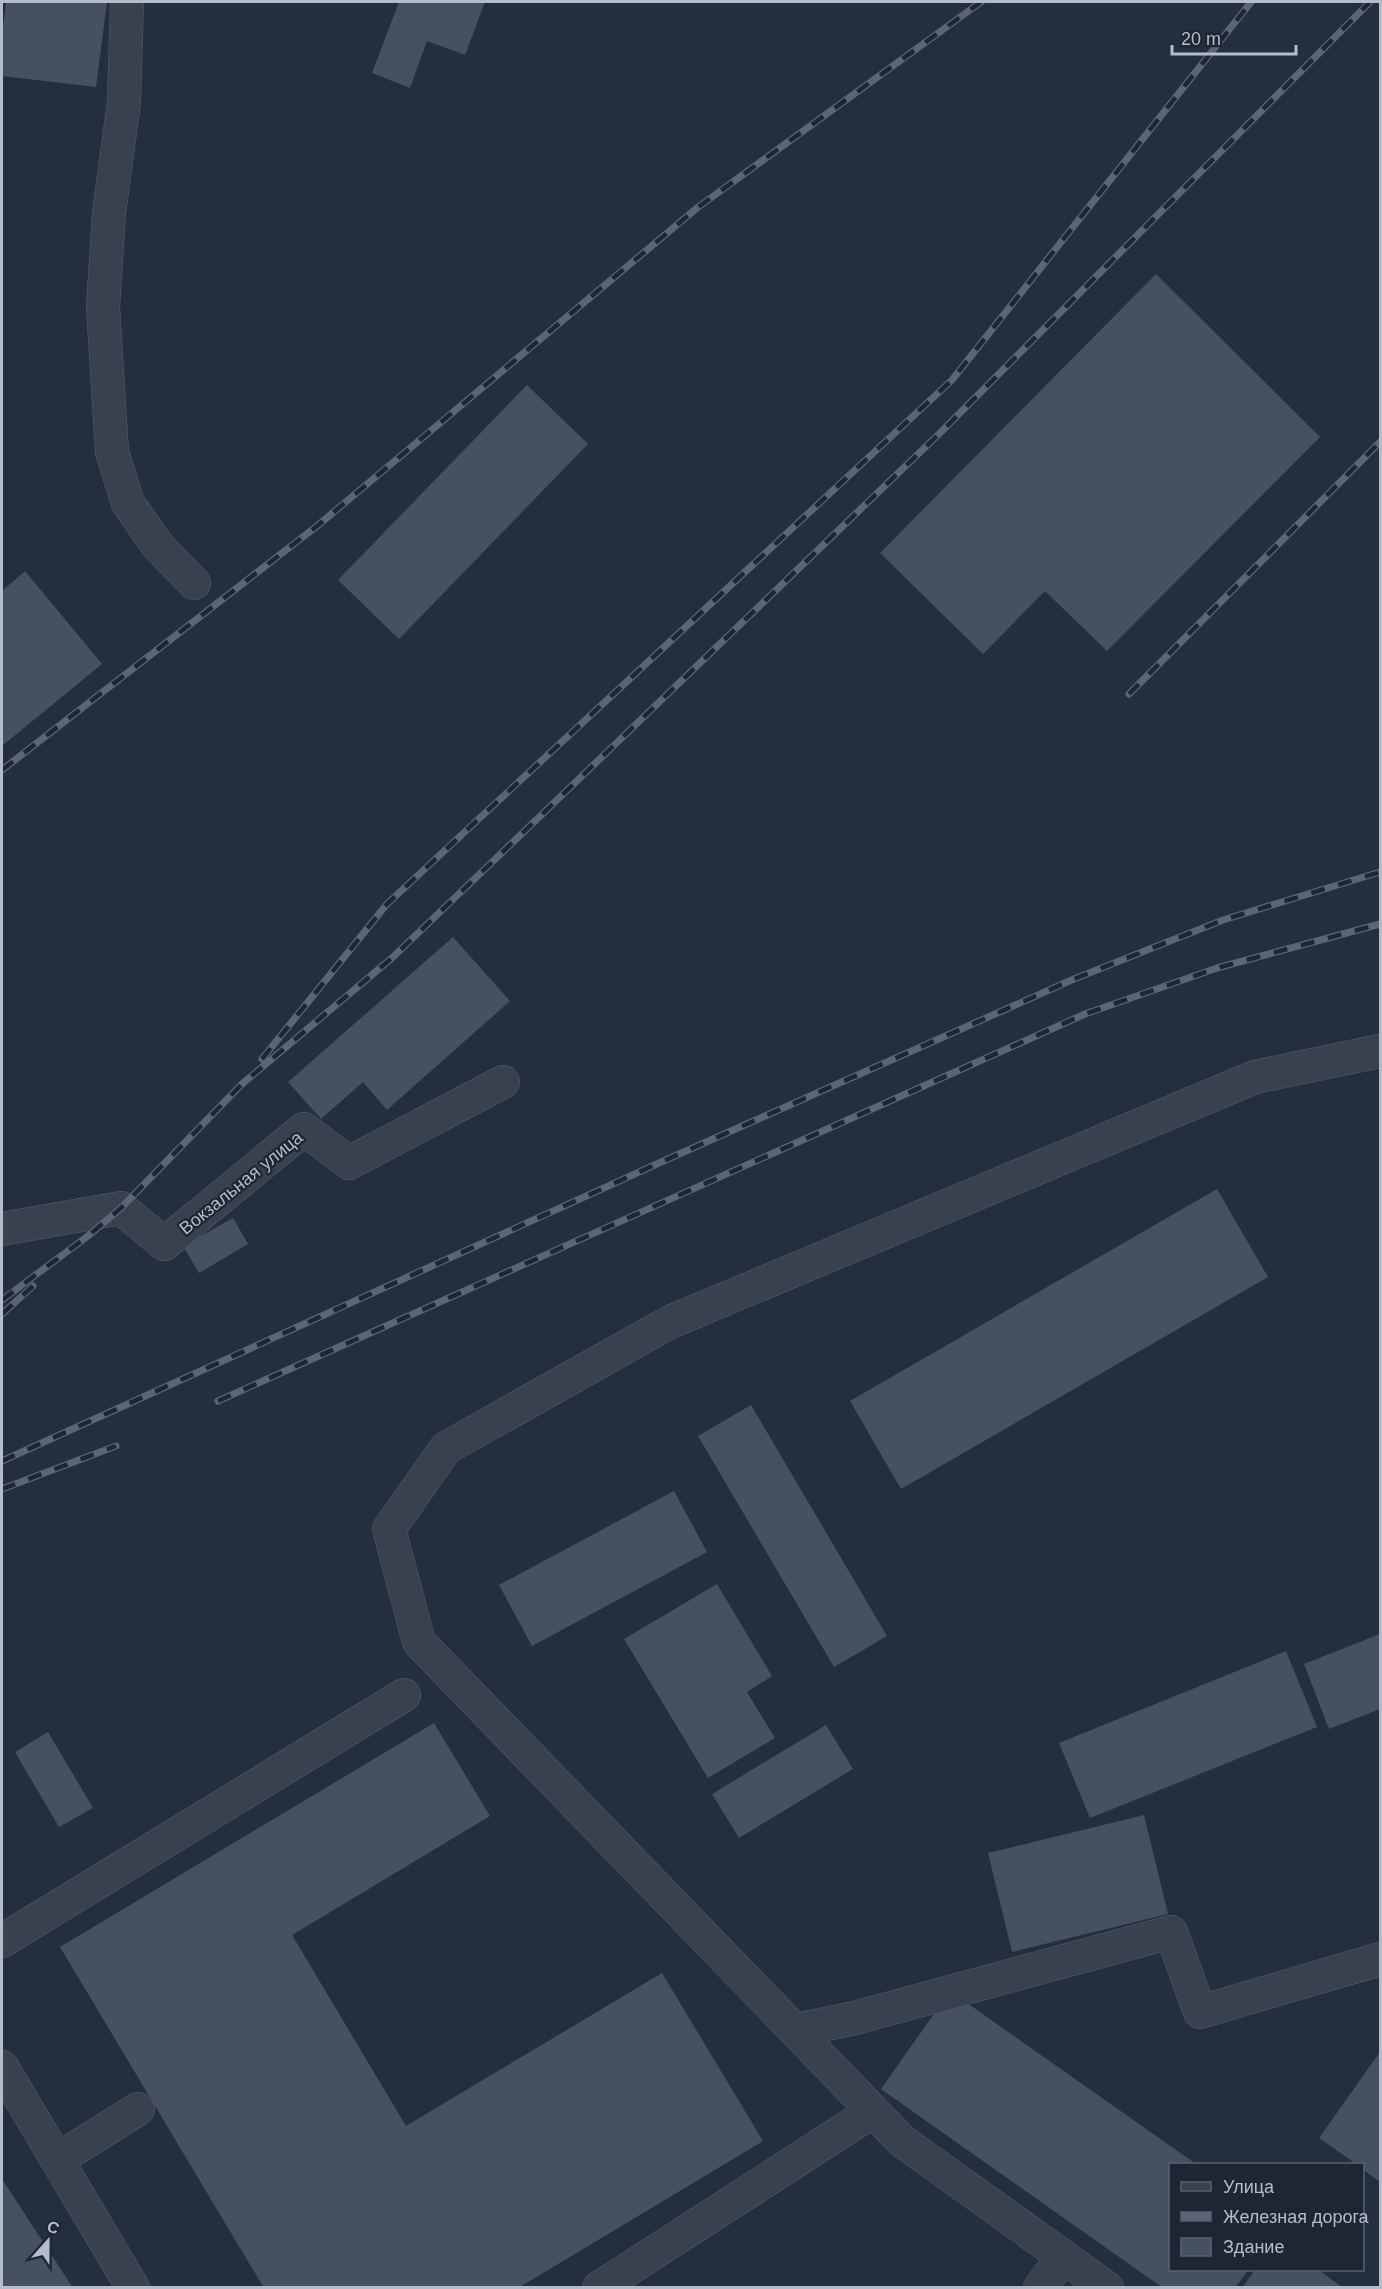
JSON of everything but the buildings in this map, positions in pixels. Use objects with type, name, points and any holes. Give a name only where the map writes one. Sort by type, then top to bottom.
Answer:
[{"type":"street","points":[[127,2],[124,102],[109,213],[103,307],[112,452],[128,503],[158,546],[195,583]]},
{"type":"street","points":[[1107,2288],[902,2141],[419,1642],[389,1529],[446,1448],[670,1322],[1255,1077],[1380,1052]]},
{"type":"street","name":"Вокзальная улица","points":[[2,1229],[121,1208],[164,1244],[304,1129],[349,1163],[503,1082]]},
{"type":"street","points":[[2,1941],[404,1695]]},
{"type":"street","points":[[796,2030],[855,2018],[1171,1932],[1200,2012],[1380,1959]]},
{"type":"street","points":[[2,2067],[133,2288]]},
{"type":"street","points":[[57,2160],[138,2109]]},
{"type":"street","points":[[599,2288],[873,2111]]},
{"type":"street","points":[[1040,2288],[1063,2256]]},
{"type":"railway","points":[[2,770],[317,526],[697,208],[981,2]]},
{"type":"railway","points":[[262,1059],[387,904],[952,380],[1251,2]]},
{"type":"railway","points":[[2,1300],[88,1236],[121,1208],[242,1084],[392,958],[940,433],[1370,2]]},
{"type":"railway","points":[[1129,694],[1380,442]]},
{"type":"railway","points":[[2,1461],[659,1163],[1074,979],[1223,920],[1380,872]]},
{"type":"railway","points":[[218,1401],[1085,1014],[1217,968],[1380,924]]},
{"type":"railway","points":[[2,1314],[33,1286]]},
{"type":"railway","points":[[2,1489],[116,1446]]}]
